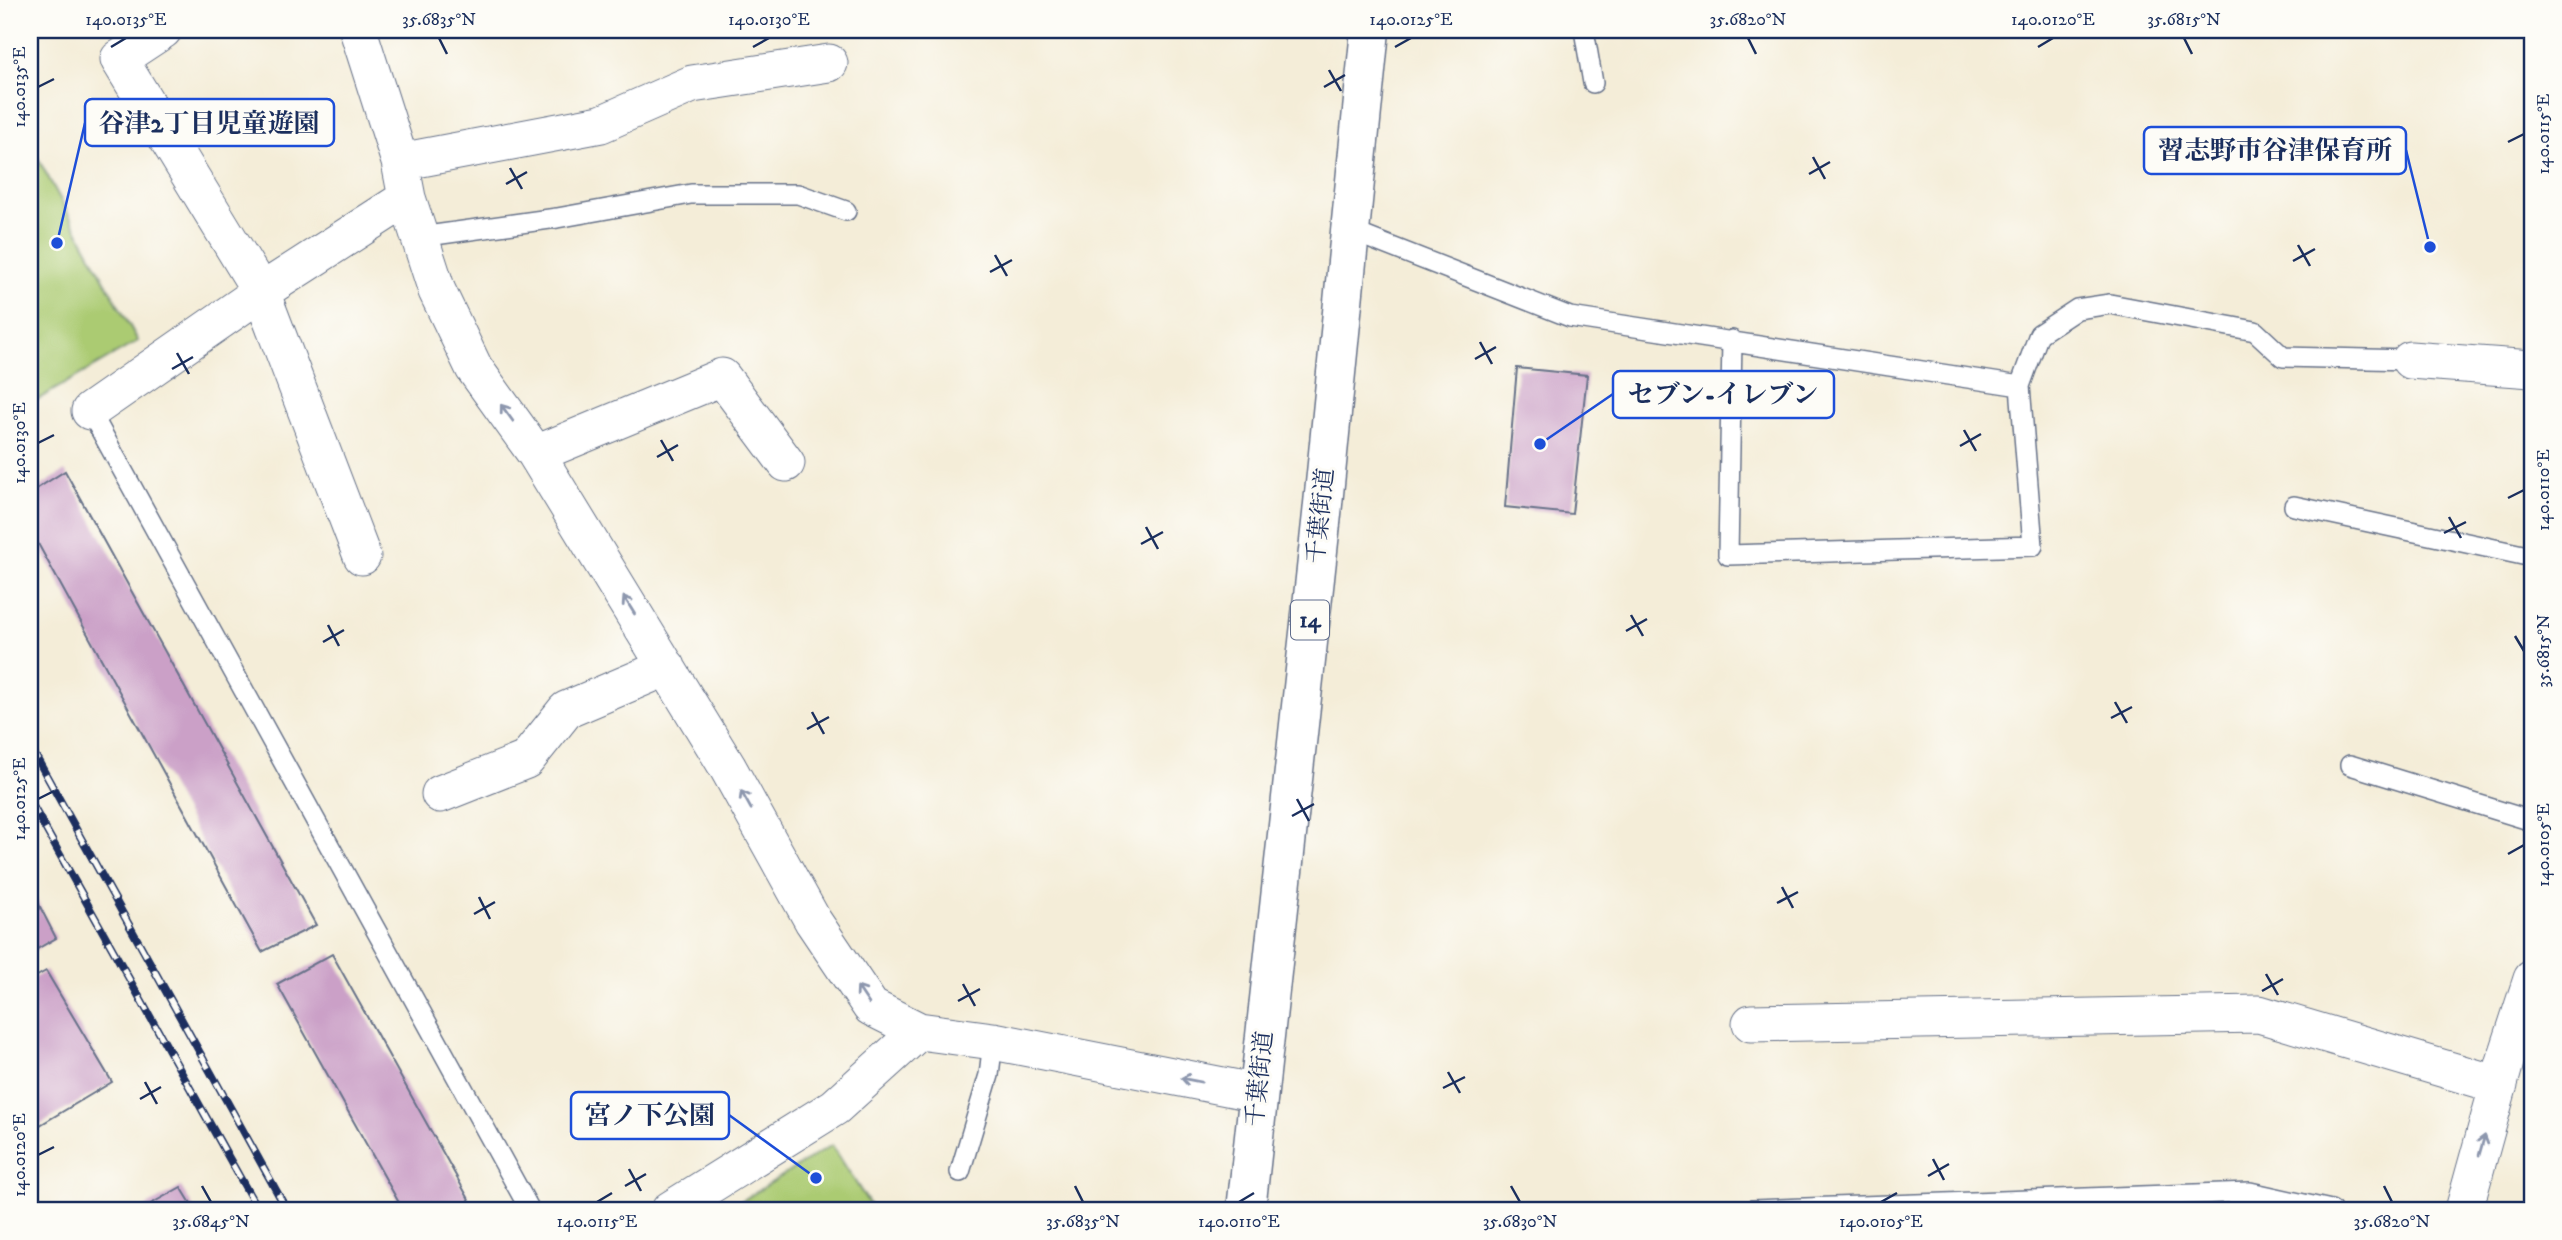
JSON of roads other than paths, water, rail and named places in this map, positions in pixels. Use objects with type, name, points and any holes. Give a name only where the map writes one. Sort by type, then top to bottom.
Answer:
[{"type":"highway","name":"千葉街道","points":[[1246,1210],[1351,231],[1370,30]]},
{"type":"street","points":[[163,30],[119,59],[261,292],[362,555]]},
{"type":"street","points":[[358,30],[400,162],[407,198],[438,291],[474,368],[536,454],[728,768],[813,921],[871,1007],[919,1031],[993,1041],[1258,1093]]},
{"type":"street","points":[[400,162],[601,124],[692,84],[830,63]]},
{"type":"street","points":[[90,411],[261,292],[407,198]]},
{"type":"street","points":[[2410,360],[2532,369]]},
{"type":"street","points":[[536,454],[722,377],[786,463]]},
{"type":"street","points":[[440,794],[526,760],[566,710],[667,667]]},
{"type":"street","points":[[2463,1210],[2532,979]]},
{"type":"street","points":[[1751,1023],[2259,1014],[2499,1086]]},
{"type":"street","points":[[670,1210],[835,1107],[919,1031]]},
{"type":"lane","points":[[1584,30],[1593,83]]},
{"type":"lane","points":[[420,237],[557,219],[691,194],[798,194],[846,211]]},
{"type":"lane","points":[[1351,231],[1570,317],[2020,386]]},
{"type":"lane","points":[[1732,340],[1728,555],[2034,546],[2020,386],[2039,334],[2077,309],[2110,304],[2255,331],[2283,357],[2410,360]]},
{"type":"lane","points":[[90,411],[530,1210]]},
{"type":"lane","points":[[2294,506],[2532,558]]},
{"type":"lane","points":[[2350,765],[2532,821]]},
{"type":"lane","points":[[960,1172],[989,1075],[993,1041]]},
{"type":"lane","points":[[1752,1210],[2250,1192],[2331,1210]]},
{"type":"railway","points":[[30,746],[287,1210]]},
{"type":"railway","points":[[30,801],[258,1210]]},
{"type":"place","name":"谷津2丁目児童遊園","points":[[57,243]]},
{"type":"place","name":"習志野市谷津保育所","points":[[2430,247]]},
{"type":"place","name":"セブン-イレブン","points":[[1540,444]]},
{"type":"place","name":"宮ノ下公園","points":[[816,1178]]}]
